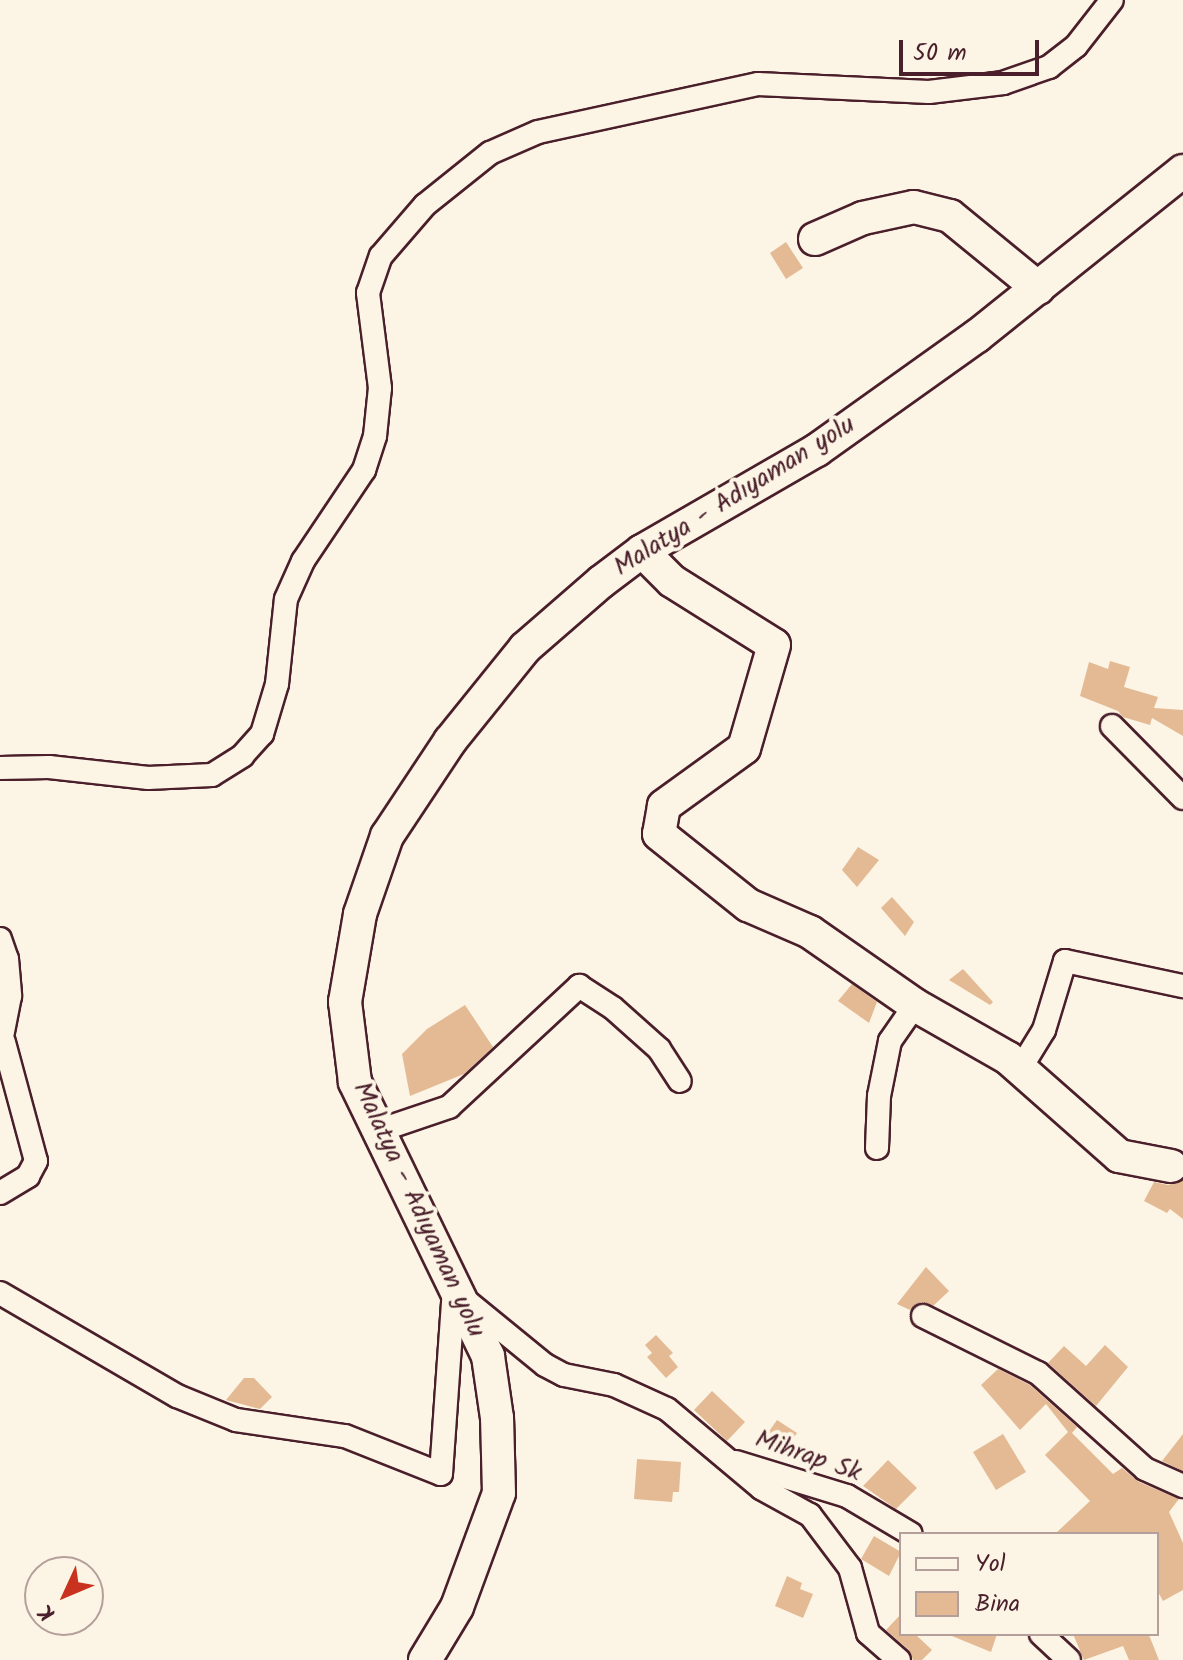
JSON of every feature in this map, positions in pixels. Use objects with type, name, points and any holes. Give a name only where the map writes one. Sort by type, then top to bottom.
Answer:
[{"type":"main road","name":"Malatya - Adıyaman yolu","points":[[425,1660],[457,1607],[499,1493],[497,1418],[488,1356],[355,1082],[345,1002],[360,914],[387,836],[450,741],[525,648],[642,551],[817,450],[977,336],[1183,171]]},
{"type":"main road","points":[[815,239],[863,218],[914,207],[950,216],[1038,288]]},
{"type":"main road","points":[[642,551],[672,581],[774,645],[744,748],[664,806],[659,834],[748,905],[810,932],[915,1005],[1008,1058],[1119,1156],[1177,1167]]},
{"type":"street","points":[[0,768],[49,767],[148,778],[212,775],[242,756],[262,734],[277,684],[286,599],[303,561],[364,470],[375,436],[380,388],[368,293],[381,256],[425,205],[490,153],[538,132],[758,84],[929,92],[1003,83],[1049,67],[1076,46],[1112,0]]},
{"type":"street","points":[[1112,726],[1183,798]]},
{"type":"street","points":[[0,939],[7,959],[10,996],[2,1044],[36,1161],[28,1176],[0,1193]]},
{"type":"street","points":[[1020,1069],[1044,1030],[1065,961],[1183,986]]},
{"type":"street","points":[[378,1131],[449,1107],[579,986],[613,1008],[659,1049],[680,1081]]},
{"type":"street","points":[[877,1148],[879,1096],[890,1041],[915,1005]]},
{"type":"street","points":[[0,1293],[177,1396],[236,1420],[345,1436],[441,1474],[455,1290]]},
{"type":"street","points":[[455,1290],[509,1339],[545,1365],[564,1375],[614,1385],[667,1409],[761,1488],[810,1515],[850,1568],[868,1633],[893,1657]]},
{"type":"street","points":[[923,1316],[1038,1373],[1145,1469],[1183,1486]]},
{"type":"street","name":"Mihrap Sk","points":[[727,1459],[847,1496],[908,1532]]},
{"type":"street","points":[[1043,1636],[1069,1660]]},
{"type":"building","points":[[786,242],[803,268],[786,279],[770,253]]},
{"type":"building","points":[[1110,661],[1130,667],[1124,687],[1158,697],[1154,708],[1183,710],[1183,736],[1152,718],[1150,725],[1123,717],[1118,711],[1080,696],[1089,662],[1108,669]]},
{"type":"building","points":[[858,847],[879,860],[857,887],[842,870]]},
{"type":"building","points":[[892,897],[914,922],[905,936],[881,908]]},
{"type":"building","points":[[963,969],[993,1002],[990,1005],[949,980]]},
{"type":"building","points":[[852,984],[877,1002],[869,1023],[838,1001]]},
{"type":"building","points":[[465,1005],[493,1047],[464,1074],[410,1096],[402,1054],[427,1029]]},
{"type":"building","points":[[1183,1180],[1183,1219],[1170,1209],[1167,1213],[1144,1201],[1154,1182],[1168,1185]]},
{"type":"building","points":[[926,1267],[949,1291],[933,1306],[921,1302],[910,1310],[897,1304]]},
{"type":"building","points":[[656,1335],[673,1353],[669,1356],[678,1367],[666,1378],[647,1357],[652,1353],[645,1345]]},
{"type":"building","points":[[1105,1345],[1128,1367],[1096,1406],[1048,1363],[1064,1346],[1086,1366]]},
{"type":"building","points":[[998,1369],[1030,1385],[1077,1427],[1072,1433],[1113,1474],[1122,1468],[1139,1482],[1179,1499],[1169,1512],[1183,1543],[1183,1590],[1163,1601],[1159,1594],[1159,1532],[1057,1532],[1090,1501],[1045,1455],[1068,1432],[1046,1404],[1020,1430],[981,1385]]},
{"type":"building","points":[[244,1378],[254,1378],[272,1397],[260,1409],[226,1400]]},
{"type":"building","points":[[712,1391],[745,1422],[727,1441],[694,1410]]},
{"type":"building","points":[[777,1420],[797,1433],[785,1450],[765,1437]]},
{"type":"building","points":[[1003,1434],[1026,1472],[996,1490],[973,1452]]},
{"type":"building","points":[[1183,1434],[1183,1471],[1162,1461]]},
{"type":"building","points":[[637,1459],[681,1462],[679,1492],[673,1492],[672,1502],[634,1499]]},
{"type":"building","points":[[888,1460],[917,1488],[896,1509],[863,1486]]},
{"type":"building","points":[[874,1536],[899,1551],[889,1576],[861,1559]]},
{"type":"building","points":[[787,1576],[802,1583],[800,1589],[813,1594],[803,1618],[775,1606]]},
{"type":"building","points":[[899,1616],[899,1636],[917,1636],[932,1650],[922,1660],[913,1660],[909,1650],[886,1630]]},
{"type":"building","points":[[952,1636],[996,1636],[991,1652]]},
{"type":"building","points":[[1074,1636],[1149,1636],[1159,1660],[1129,1660],[1123,1646],[1084,1660]]}]
